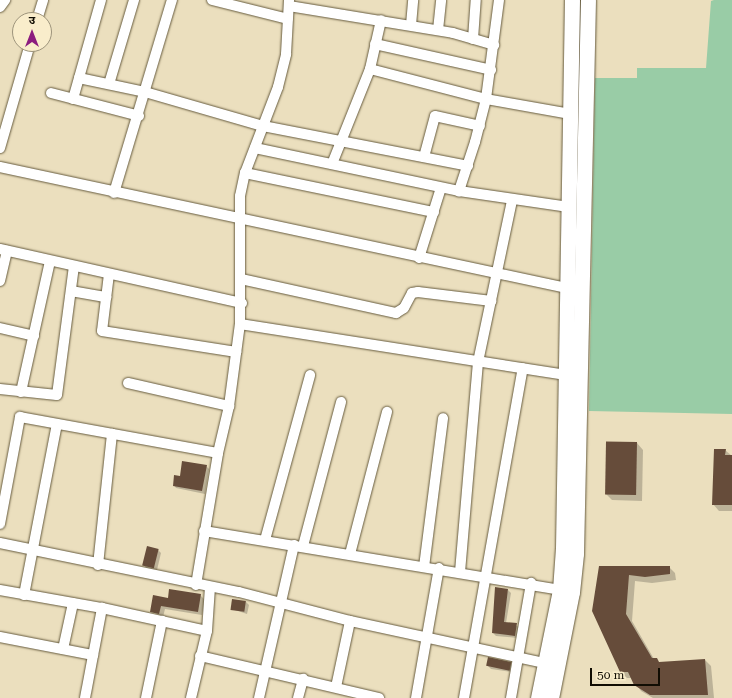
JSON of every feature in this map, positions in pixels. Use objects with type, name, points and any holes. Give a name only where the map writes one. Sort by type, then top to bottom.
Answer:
[{"type":"street","points":[[0,7],[5,0]]},
{"type":"street","points":[[39,12],[43,0]]},
{"type":"street","points":[[73,99],[101,0]]},
{"type":"street","points":[[109,84],[134,0]]},
{"type":"street","points":[[114,193],[139,116],[172,0]]},
{"type":"street","points":[[212,0],[288,19]]},
{"type":"street","points":[[411,26],[413,0]]},
{"type":"street","points":[[438,30],[441,0]]},
{"type":"street","points":[[473,39],[476,0]]},
{"type":"street","points":[[459,191],[480,126],[486,99],[499,0]]},
{"type":"street","points":[[550,698],[566,591],[563,548],[572,0]]},
{"type":"street","points":[[538,698],[545,663],[576,552],[588,0]]},
{"type":"street","points":[[196,585],[218,453],[229,406],[240,324],[242,303],[238,218],[240,196],[245,173],[278,87],[286,54],[289,3],[438,30],[494,45]]},
{"type":"street","points":[[332,164],[370,69],[381,20]]},
{"type":"street","points":[[375,44],[491,70]]},
{"type":"street","points":[[0,148],[28,52]]},
{"type":"street","points":[[370,69],[486,99],[570,114]]},
{"type":"street","points":[[79,78],[145,92],[263,126],[468,166]]},
{"type":"street","points":[[51,93],[139,116]]},
{"type":"street","points":[[424,158],[435,116],[480,126]]},
{"type":"street","points":[[255,148],[441,188],[512,201],[569,207]]},
{"type":"street","points":[[0,167],[497,275],[567,288]]},
{"type":"street","points":[[245,173],[434,212]]},
{"type":"street","points":[[419,258],[441,188]]},
{"type":"street","points":[[460,572],[478,362],[512,201]]},
{"type":"street","points":[[0,281],[4,250],[242,303]]},
{"type":"street","points":[[21,392],[50,261]]},
{"type":"street","points":[[0,389],[57,395],[74,266]]},
{"type":"street","points":[[109,274],[102,331],[236,352]]},
{"type":"street","points":[[241,279],[396,313],[404,308],[412,293],[418,292],[491,301]]},
{"type":"street","points":[[71,291],[106,297]]},
{"type":"street","points":[[240,324],[566,375]]},
{"type":"street","points":[[0,328],[34,336]]},
{"type":"street","points":[[464,698],[523,368]]},
{"type":"street","points":[[265,540],[310,375]]},
{"type":"street","points":[[128,383],[229,406]]},
{"type":"street","points":[[259,698],[264,670],[282,602],[341,402]]},
{"type":"street","points":[[350,554],[387,412]]},
{"type":"street","points":[[0,524],[20,417],[218,453]]},
{"type":"street","points":[[424,567],[443,418]]},
{"type":"street","points":[[24,595],[57,424]]},
{"type":"street","points":[[98,564],[112,434]]},
{"type":"street","points":[[204,531],[531,583],[566,591]]},
{"type":"street","points":[[0,543],[282,602],[350,621],[545,663]]},
{"type":"street","points":[[416,698],[440,568]]},
{"type":"street","points":[[511,698],[531,583]]},
{"type":"street","points":[[191,698],[207,631],[210,587]]},
{"type":"street","points":[[0,590],[102,608],[207,631]]},
{"type":"street","points":[[63,649],[73,603]]},
{"type":"street","points":[[85,698],[102,608]]},
{"type":"street","points":[[146,698],[162,621]]},
{"type":"street","points":[[342,692],[350,621]]},
{"type":"street","points":[[0,637],[94,655]]},
{"type":"street","points":[[200,656],[303,679],[342,692],[379,698]]},
{"type":"street","points":[[298,698],[303,679]]},
{"type":"green space","points":[[732,0],[732,414],[589,411],[595,78],[637,78],[637,68],[706,68],[711,1]]},
{"type":"building","points":[[606,441],[637,442],[636,495],[605,494]]},
{"type":"building","points":[[714,449],[726,449],[725,455],[732,455],[732,505],[712,505]]},
{"type":"building","points":[[182,461],[207,465],[202,491],[173,486],[174,475],[180,476]]},
{"type":"building","points":[[147,546],[159,549],[154,568],[142,565]]},
{"type":"building","points":[[599,566],[670,566],[670,574],[645,577],[629,575],[626,614],[652,658],[657,658],[659,662],[705,659],[708,695],[650,695],[634,685],[628,672],[620,672],[592,611]]},
{"type":"building","points":[[495,587],[508,589],[504,622],[517,623],[515,636],[492,633]]},
{"type":"building","points":[[169,589],[201,594],[198,612],[161,606],[159,614],[150,612],[153,595],[168,598]]},
{"type":"building","points":[[232,599],[246,601],[244,612],[230,610]]},
{"type":"building","points":[[488,657],[511,662],[510,671],[486,666]]}]
